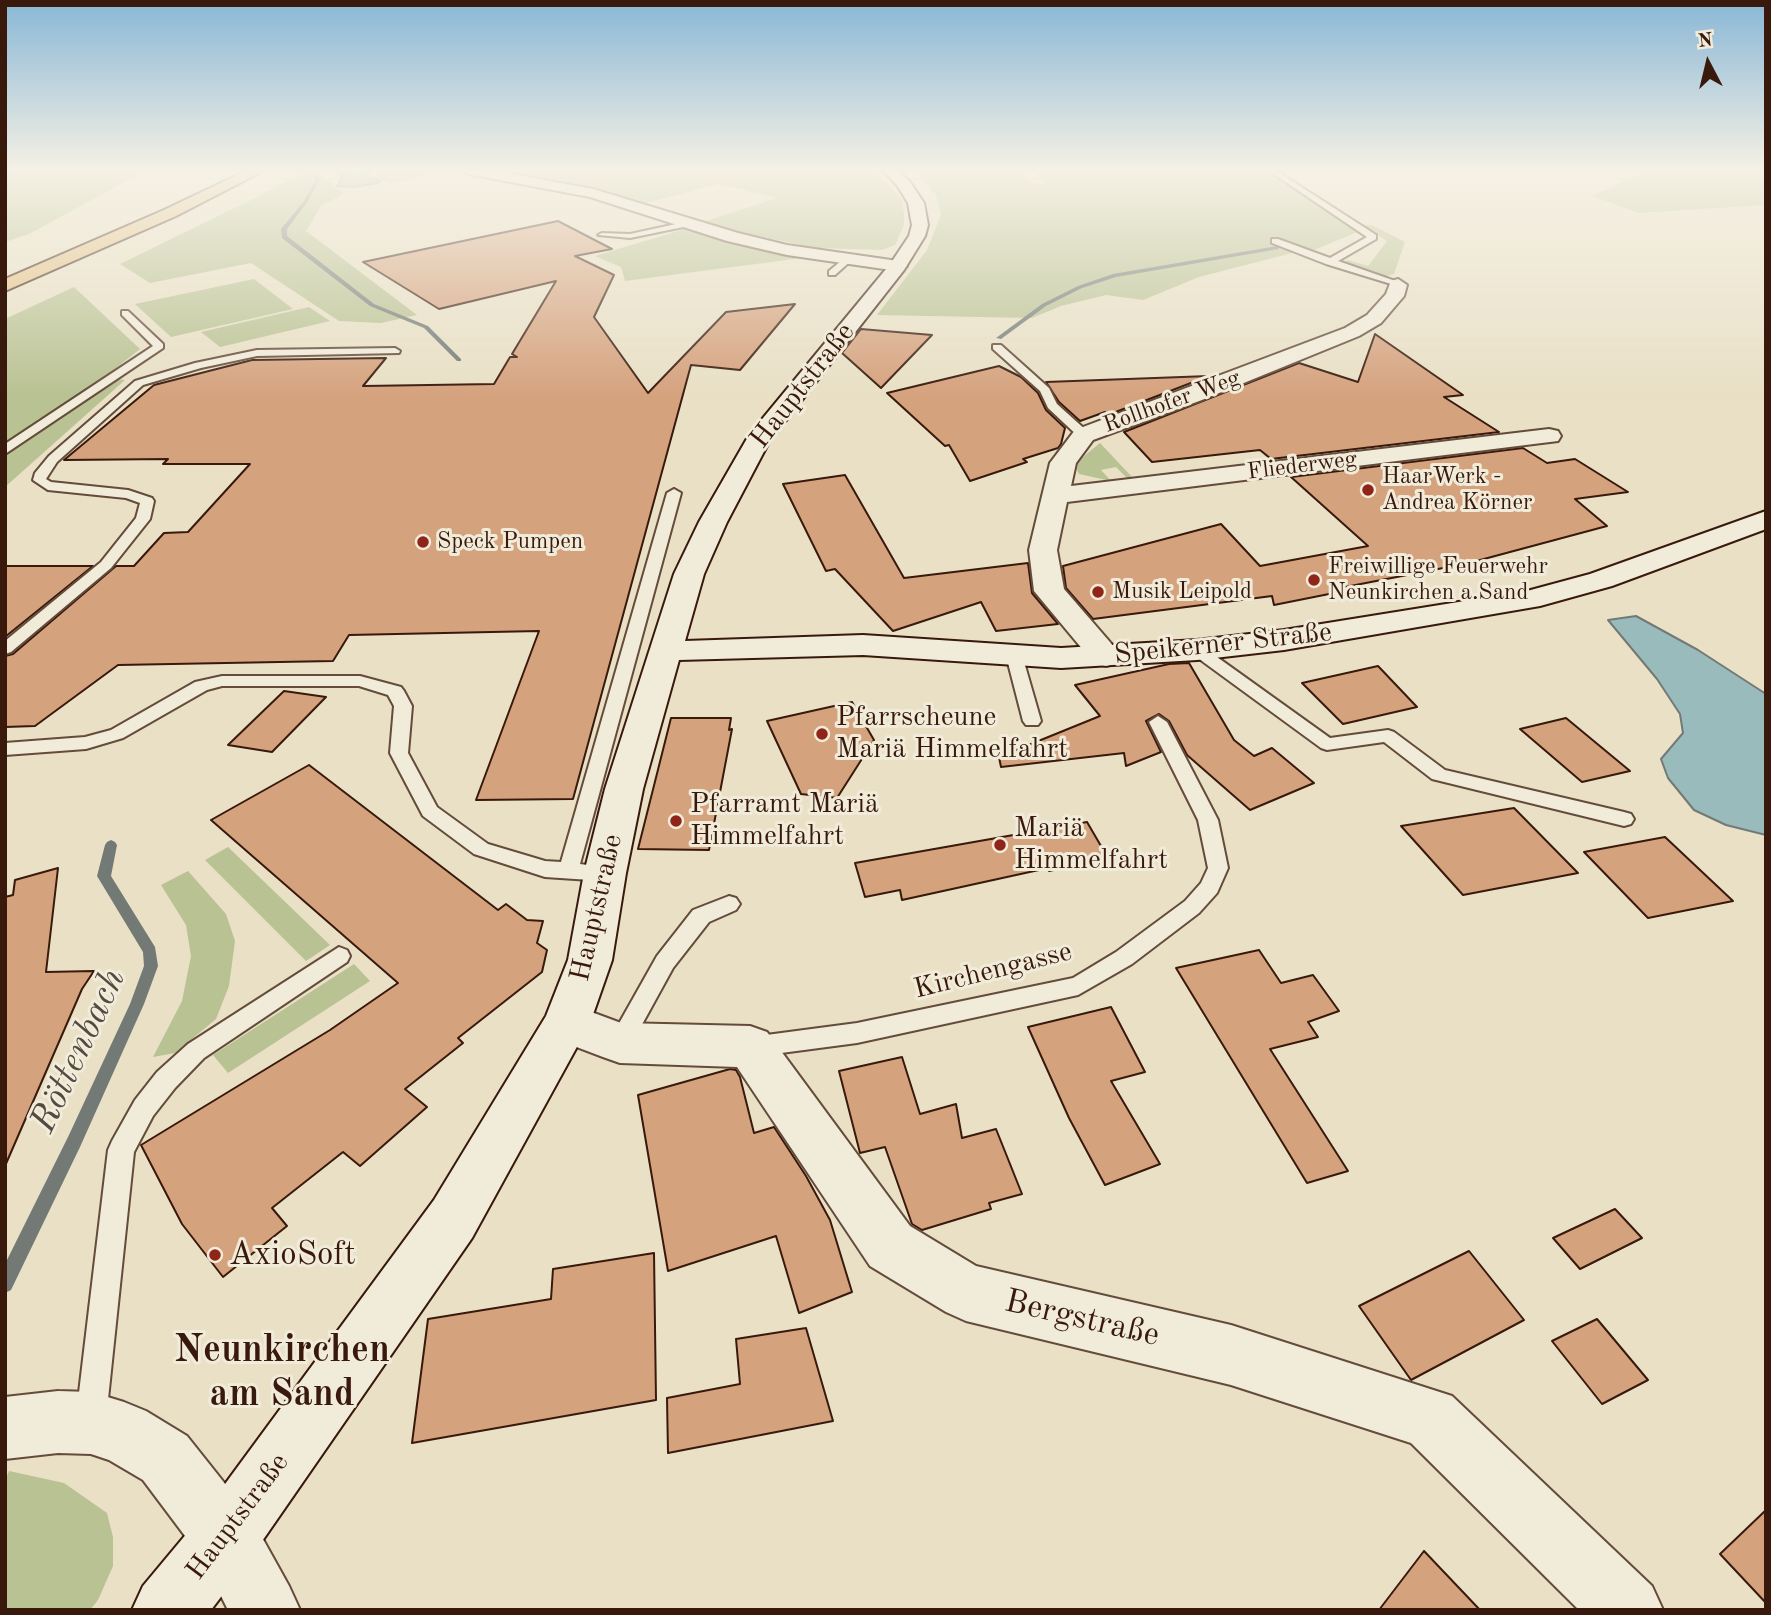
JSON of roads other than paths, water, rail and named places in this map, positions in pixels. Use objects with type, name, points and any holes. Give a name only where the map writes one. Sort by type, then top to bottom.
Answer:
[{"type":"highway","points":[[5,286],[97,245]]},
{"type":"street","points":[[770,245],[898,266]]},
{"type":"street","name":"Hauptstraße","points":[[167,1610],[226,1537],[453,1219],[567,1023],[590,960],[586,873],[624,789],[689,574],[713,522],[758,440],[912,245]]},
{"type":"street","name":"Rollhofer Weg","points":[[1106,656],[1049,591],[1043,550],[1063,463],[1084,435],[1194,396],[1352,332],[1374,318],[1395,296],[1398,285]]},
{"type":"street","name":"Fliederweg","points":[[1055,496],[1549,436]]},
{"type":"street","name":"Speikerner Straße","points":[[664,651],[863,645],[1061,658],[1197,650],[1312,636],[1529,600],[1601,579],[1766,519]]},
{"type":"street","points":[[567,1023],[620,1043],[750,1047]]},
{"type":"street","name":"Bergstraße","points":[[750,1047],[890,1246],[966,1292],[1231,1355],[1430,1418],[1628,1610]]},
{"type":"street","points":[[51,1424],[124,1433],[165,1458],[226,1537],[265,1610]]},
{"type":"lane","points":[[1286,245],[1398,285]]},
{"type":"lane","points":[[1329,262],[1358,245]]},
{"type":"lane","points":[[832,273],[850,258]]},
{"type":"lane","points":[[5,450],[159,346],[125,313]]},
{"type":"lane","points":[[997,347],[1045,390],[1052,406],[1084,435]]},
{"type":"lane","points":[[5,649],[106,565],[143,519],[147,501],[128,494],[48,486],[38,480],[54,459],[139,383],[199,365],[257,353],[395,351]]},
{"type":"lane","points":[[5,748],[72,745],[117,734],[201,686],[222,681],[360,681],[395,691],[403,706],[399,753],[430,811],[481,849],[545,869],[586,873],[674,493]]},
{"type":"lane","points":[[1197,650],[1327,744],[1388,736],[1439,775],[1624,819]]},
{"type":"lane","points":[[1014,655],[1032,722]]},
{"type":"lane","name":"Kirchengasse","points":[[750,1047],[857,1033],[1078,986],[1124,958],[1192,907],[1210,887],[1218,869],[1208,820],[1158,722]]},
{"type":"lane","points":[[620,1043],[665,962],[701,916],[729,904]]},
{"type":"lane","points":[[51,1424],[121,1150],[144,1108],[166,1080],[196,1051],[339,956]]},
{"type":"water","points":[[1636,616],[1698,650],[1766,694],[1766,835],[1726,825],[1694,810],[1668,778],[1661,759],[1683,733],[1680,714],[1657,679],[1608,620]]},
{"type":"waterway","name":"Röttenbach","points":[[295,245],[372,305],[426,327],[459,360]]},
{"type":"waterway","points":[[999,338],[1044,305],[1080,287],[1115,275],[1277,248]]},
{"type":"waterway","name":"Röttenbach","points":[[5,1284],[74,1142],[137,1004],[151,966],[150,951],[104,876],[111,845]]},
{"type":"place","name":"HaarWerk - Andrea Körner","points":[[1368,490]]},
{"type":"place","name":"Speck Pumpen","points":[[423,542]]},
{"type":"place","name":"Freiwillige Feuerwehr Neunkirchen a.Sand","points":[[1314,580]]},
{"type":"place","name":"Musik Leipold","points":[[1098,592]]},
{"type":"place","name":"Pfarrscheune Mariä Himmelfahrt","points":[[822,734]]},
{"type":"place","name":"Pfarramt Mariä Himmelfahrt","points":[[676,821]]},
{"type":"place","name":"Mariä Himmelfahrt","points":[[1000,845]]},
{"type":"place","name":"AxioSoft","points":[[215,1255]]},
{"type":"district","name":"Neunkirchen am Sand","points":[[282,1373]]}]
